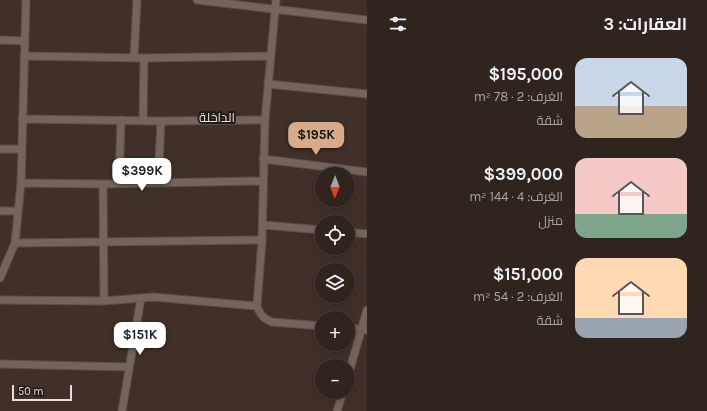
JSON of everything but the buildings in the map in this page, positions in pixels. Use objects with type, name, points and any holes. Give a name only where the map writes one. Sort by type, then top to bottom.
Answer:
[{"type":"street","points":[[0,278],[15,243],[21,183],[26,0]]},
{"type":"street","points":[[134,58],[137,0]]},
{"type":"street","points":[[197,0],[367,20]]},
{"type":"street","points":[[276,0],[265,120],[262,181],[262,240],[257,306],[260,314],[265,319],[272,322],[315,325]]},
{"type":"street","points":[[0,40],[24,41]]},
{"type":"street","points":[[24,56],[134,58],[271,56]]},
{"type":"street","points":[[143,121],[144,58]]},
{"type":"street","points":[[268,84],[367,94]]},
{"type":"street","points":[[22,119],[143,121],[265,120]]},
{"type":"street","points":[[119,183],[122,120]]},
{"type":"street","points":[[158,182],[161,121]]},
{"type":"street","points":[[0,149],[22,149]]},
{"type":"street","points":[[263,159],[367,172]]},
{"type":"street","points":[[21,183],[103,184],[262,181]]},
{"type":"street","points":[[103,184],[104,301]]},
{"type":"street","points":[[0,211],[18,211]]},
{"type":"street","points":[[262,225],[315,229]]},
{"type":"street","points":[[355,233],[367,234]]},
{"type":"street","points":[[15,243],[262,240]]},
{"type":"street","points":[[0,300],[104,301],[153,297],[257,306]]},
{"type":"street","points":[[122,411],[141,298]]},
{"type":"street","points":[[354,359],[364,330],[367,310]]},
{"type":"street","points":[[0,364],[129,367]]},
{"type":"street","points":[[337,411],[341,399]]},
{"type":"district","name":"الداخلة","points":[[217,117]]}]
